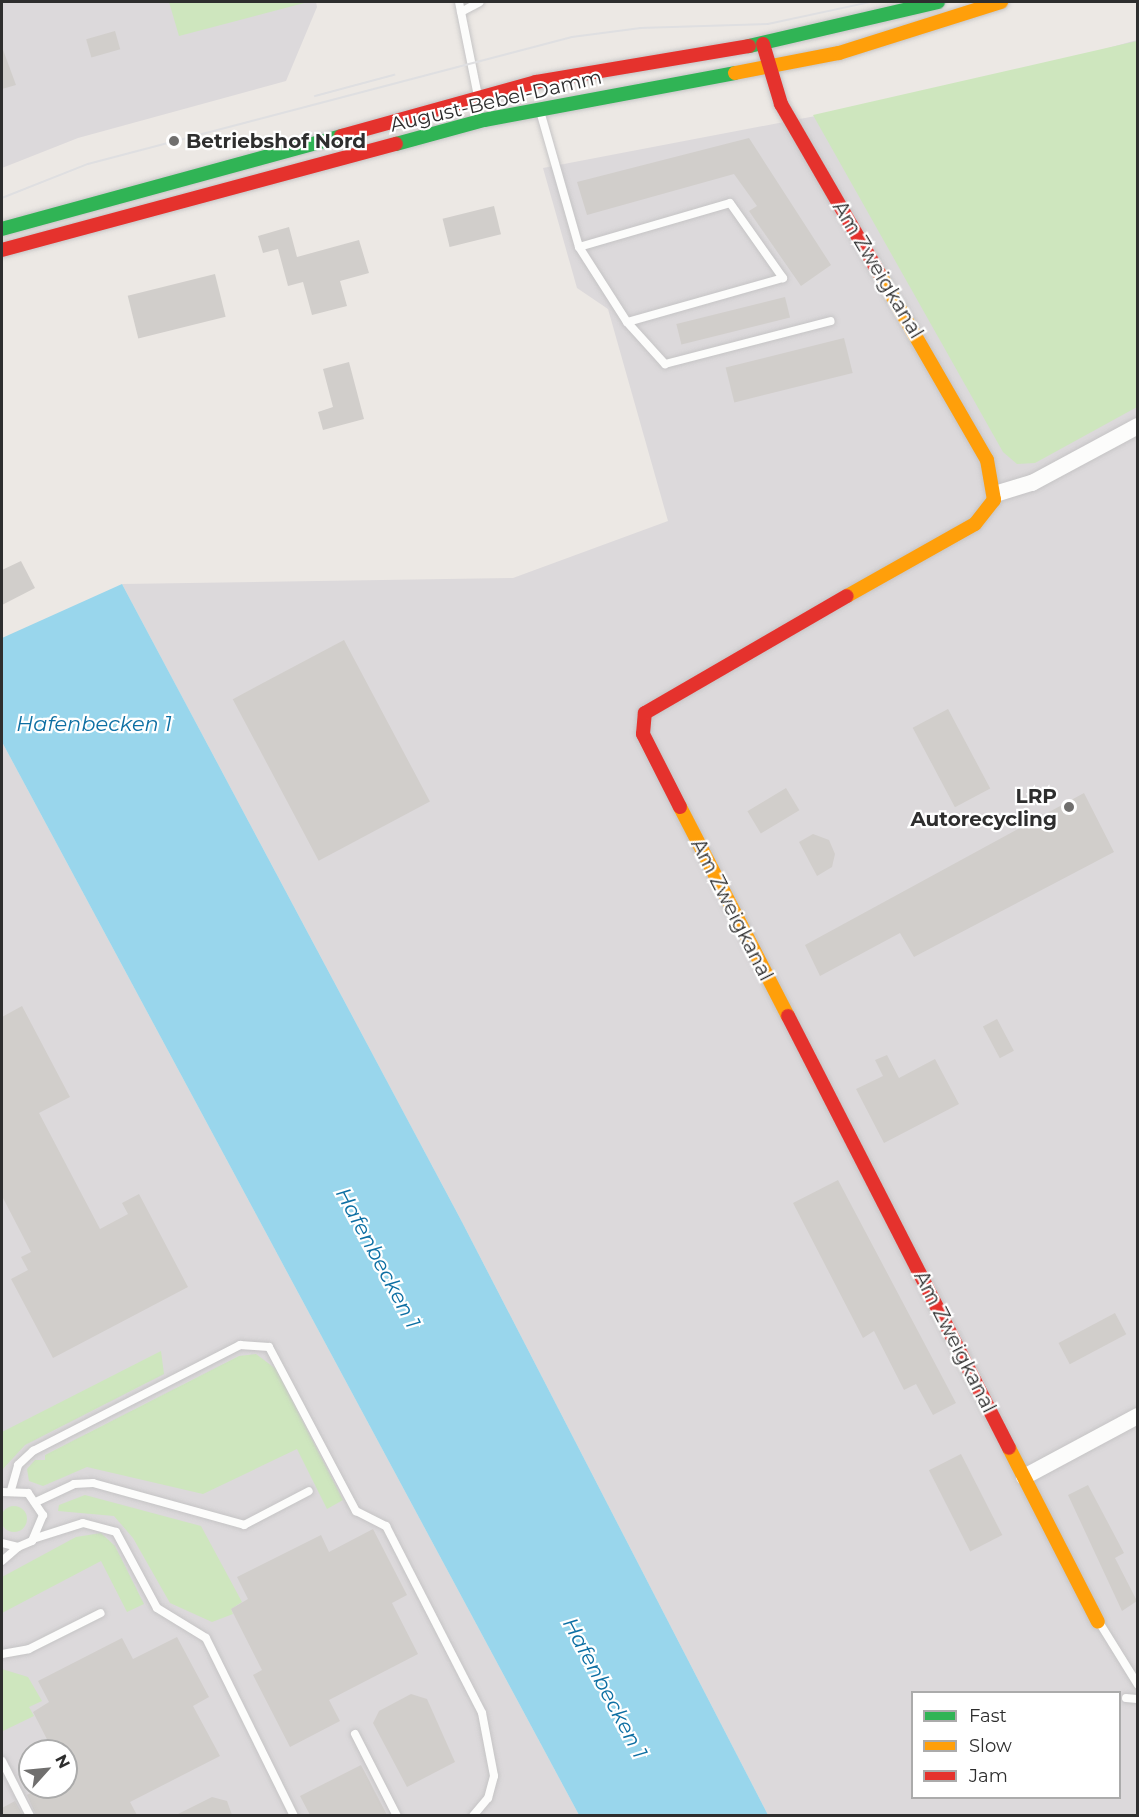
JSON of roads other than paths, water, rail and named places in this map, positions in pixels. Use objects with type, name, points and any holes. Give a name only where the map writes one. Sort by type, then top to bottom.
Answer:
[{"type":"main road","name":"August-Bebel-Damm","points":[[2,229],[478,97],[672,56],[763,44],[938,2]]},
{"type":"main road","name":"August-Bebel-Damm","points":[[2,250],[484,120],[769,67],[861,47],[1001,2]]},
{"type":"main road","name":"Am Zweigkanal","points":[[763,44],[769,67],[792,124],[987,460],[995,494],[990,512],[975,524],[657,702],[645,713],[642,727],[1098,1622]]},
{"type":"street","points":[[995,494],[1032,483],[1137,426]]},
{"type":"street","points":[[1024,1477],[1137,1416]]},
{"type":"lane","points":[[459,2],[484,120]]},
{"type":"lane","points":[[461,12],[480,2]]},
{"type":"lane","points":[[540,108],[579,247],[627,322],[665,364],[831,321]]},
{"type":"lane","points":[[579,247],[730,203],[783,278],[627,322]]},
{"type":"lane","points":[[36,1538],[43,1520],[38,1502],[28,1493],[6,1491],[18,1465],[33,1451],[240,1346],[267,1345],[281,1363],[356,1511],[386,1526],[482,1713],[494,1776],[488,1798],[472,1815]]},
{"type":"lane","points":[[38,1502],[74,1484],[93,1483],[244,1525],[309,1491]]},
{"type":"lane","points":[[2,1561],[18,1546],[36,1538],[90,1522],[118,1534],[157,1608],[206,1638],[294,1815]]},
{"type":"lane","points":[[2,1543],[18,1546]]},
{"type":"lane","points":[[2,1654],[29,1649],[101,1613]]},
{"type":"lane","points":[[1098,1622],[1137,1685]]},
{"type":"lane","points":[[1126,1698],[1137,1699]]},
{"type":"lane","points":[[355,1734],[397,1815]]},
{"type":"lane","points":[[2,1761],[30,1815]]},
{"type":"water","name":"Hafenbecken 1","points":[[122,584],[461,1220],[768,1815],[579,1815],[2,742],[2,638]]},
{"type":"tram line","points":[[2,198],[88,164],[572,37],[640,28],[768,24],[871,2]]},
{"type":"tram line","points":[[315,96],[394,75]]},
{"type":"place","name":"Betriebshof Nord","points":[[174,141]]},
{"type":"place","name":"LRP Autorecycling","points":[[1069,807]]}]
